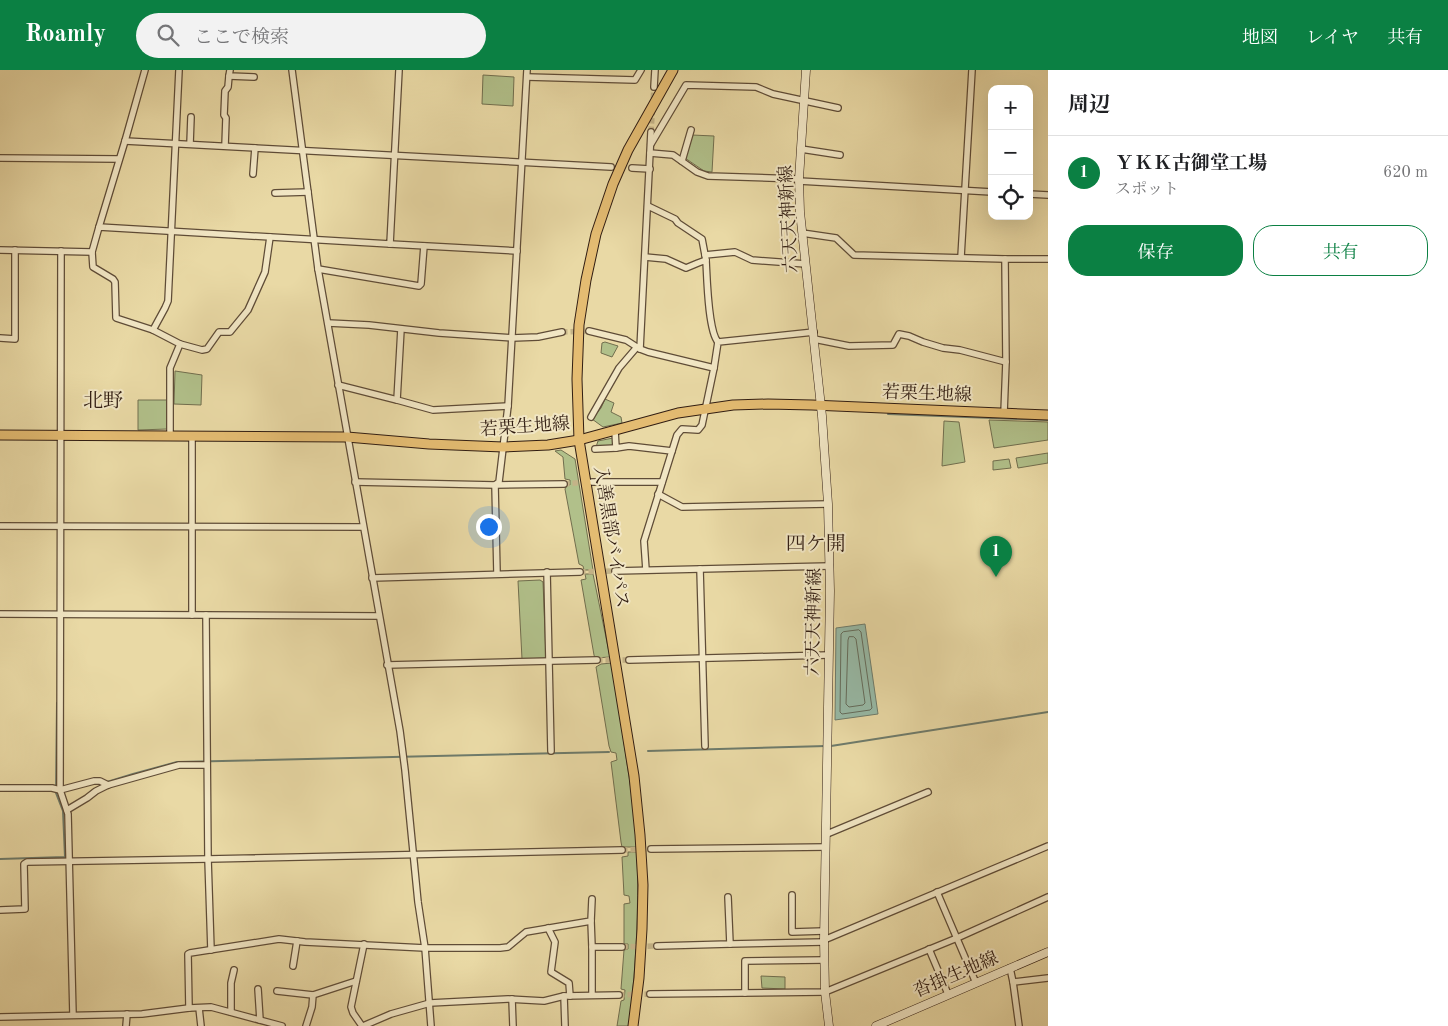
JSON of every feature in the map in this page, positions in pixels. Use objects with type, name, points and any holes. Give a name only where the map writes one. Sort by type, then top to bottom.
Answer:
[{"type":"main road","name":"入善黒部バイパス","points":[[633,1026],[639,978],[642,929],[643,885],[640,835],[634,776],[579,440],[577,379],[579,325],[596,234],[614,184],[628,150],[673,70]]},
{"type":"main road","name":"六天天神新線","points":[[806,70],[799,180],[802,233],[821,406],[830,566],[824,931],[825,992],[829,1026]]},
{"type":"main road","name":"若栗生地線","points":[[0,435],[347,437],[429,444],[503,447],[548,445],[579,440],[678,412],[733,406],[768,404],[1048,415]]},
{"type":"main road","name":"沓掛生地線","points":[[876,1026],[1048,952]]},
{"type":"street","points":[[144,70],[92,252],[93,267],[115,282],[116,318],[153,330],[180,344],[202,350],[206,349],[219,332],[230,332],[248,310],[266,272],[270,237]]},
{"type":"street","points":[[153,330],[168,301],[179,70]]},
{"type":"street","points":[[292,70],[318,269],[400,731],[432,1026]]},
{"type":"street","points":[[390,244],[400,70]]},
{"type":"street","points":[[497,574],[495,486],[498,482],[508,406],[527,73],[635,80],[641,70]]},
{"type":"street","points":[[654,87],[655,70]]},
{"type":"street","points":[[962,257],[972,70]]},
{"type":"street","points":[[225,146],[225,91],[228,87],[229,73],[254,77]]},
{"type":"street","points":[[651,144],[686,85],[756,87],[772,94],[838,108]]},
{"type":"street","points":[[190,144],[191,117]]},
{"type":"street","points":[[682,161],[691,130]]},
{"type":"street","points":[[591,417],[620,368],[638,348],[645,257],[651,132]]},
{"type":"street","points":[[125,141],[611,167]]},
{"type":"street","points":[[253,174],[255,148]]},
{"type":"street","points":[[801,149],[840,155]]},
{"type":"street","points":[[650,154],[673,155],[697,172],[708,176],[988,192]]},
{"type":"street","points":[[0,158],[119,159]]},
{"type":"street","points":[[632,168],[650,169]]},
{"type":"street","points":[[275,193],[308,192]]},
{"type":"street","points":[[1033,194],[1048,195]]},
{"type":"street","points":[[648,206],[676,219],[678,223],[702,239],[714,338],[718,342]]},
{"type":"street","points":[[99,227],[517,251]]},
{"type":"street","points":[[802,233],[836,238],[854,255],[1048,259]]},
{"type":"street","points":[[318,269],[419,286],[422,284],[424,246]]},
{"type":"street","points":[[0,250],[92,252]]},
{"type":"street","points":[[0,338],[15,339],[15,250]]},
{"type":"street","points":[[61,251],[60,790],[68,814],[73,1015]]},
{"type":"street","points":[[645,257],[666,259],[686,268],[705,258],[735,252],[752,260],[806,264]]},
{"type":"street","points":[[1004,413],[1006,362],[1005,259]]},
{"type":"street","points":[[328,323],[512,338],[538,337],[562,332]]},
{"type":"street","points":[[397,400],[401,329]]},
{"type":"street","points":[[589,331],[626,340],[638,348],[714,368]]},
{"type":"street","points":[[718,342],[814,335],[849,346],[892,345],[899,334],[943,348],[960,350],[1006,362]]},
{"type":"street","points":[[646,570],[644,542],[658,494],[677,435],[682,429],[698,430],[702,425],[718,342]]},
{"type":"street","points":[[170,435],[170,368],[180,344]]},
{"type":"street","points":[[338,386],[433,410],[508,406]]},
{"type":"street","points":[[615,430],[616,448]]},
{"type":"street","points":[[192,435],[192,615]]},
{"type":"street","points":[[595,449],[629,446],[672,451]]},
{"type":"street","points":[[355,482],[495,486],[564,484]]},
{"type":"street","points":[[592,482],[662,482]]},
{"type":"street","points":[[658,494],[682,507],[828,504]]},
{"type":"street","points":[[0,526],[363,527]]},
{"type":"street","points":[[615,572],[830,566]]},
{"type":"street","points":[[700,569],[705,746]]},
{"type":"street","points":[[547,572],[551,750]]},
{"type":"street","points":[[372,578],[580,572]]},
{"type":"street","points":[[0,614],[379,616]]},
{"type":"street","points":[[206,615],[208,859],[211,950]]},
{"type":"street","points":[[629,660],[829,656]]},
{"type":"street","points":[[387,665],[596,660]]},
{"type":"street","points":[[66,810],[108,785],[179,766],[207,765]]},
{"type":"street","points":[[0,788],[52,788],[60,790],[94,781],[100,781],[108,785]]},
{"type":"street","points":[[827,834],[928,792]]},
{"type":"street","points":[[657,946],[824,941],[1048,846]]},
{"type":"street","points":[[651,849],[826,847]]},
{"type":"street","points":[[0,910],[25,909],[24,864],[27,862],[622,850]]},
{"type":"street","points":[[937,892],[976,982]]},
{"type":"street","points":[[792,895],[792,932],[824,931]]},
{"type":"street","points":[[728,897],[730,944]]},
{"type":"street","points":[[650,994],[825,992],[957,938],[1048,897]]},
{"type":"street","points":[[592,899],[592,995]]},
{"type":"street","points":[[189,1008],[188,954],[279,939],[425,948],[500,948],[508,947],[526,932],[591,921]]},
{"type":"street","points":[[548,928],[554,942],[551,972],[569,983],[565,1026]]},
{"type":"street","points":[[293,966],[297,941]]},
{"type":"street","points":[[364,944],[352,1007],[353,1013],[363,1026],[391,1014],[430,1003],[512,999],[544,1001],[567,996],[619,995]]},
{"type":"street","points":[[592,947],[622,947]]},
{"type":"street","points":[[929,949],[948,994]]},
{"type":"street","points":[[745,993],[745,961],[824,960]]},
{"type":"street","points":[[1010,968],[1019,1026]]},
{"type":"street","points":[[231,1012],[231,983],[234,970]]},
{"type":"street","points":[[1013,982],[1048,978]]},
{"type":"street","points":[[277,991],[313,995],[356,981]]},
{"type":"street","points":[[258,989],[260,1020]]},
{"type":"street","points":[[306,1026],[312,1007],[313,995]]},
{"type":"street","points":[[512,999],[513,1026]]},
{"type":"street","points":[[0,1017],[142,1014],[189,1008],[211,1008],[282,1026]]},
{"type":"street","points":[[199,1008],[201,1026]]},
{"type":"street","points":[[126,1026],[127,1014]]},
{"type":"green space","points":[[483,75],[514,77],[513,106],[482,104]]},
{"type":"green space","points":[[692,135],[714,136],[712,172],[704,171],[685,158]]},
{"type":"green space","points":[[605,342],[618,346],[612,357],[601,353],[602,343]]},
{"type":"green space","points":[[175,371],[202,375],[201,405],[174,404]]},
{"type":"green space","points":[[605,399],[614,403],[611,412],[621,417],[622,423],[603,427],[592,419],[601,408]]},
{"type":"green space","points":[[138,400],[167,400],[167,429],[138,430]]},
{"type":"green space","points":[[989,420],[1048,422],[1048,440],[994,448]]},
{"type":"green space","points":[[944,421],[959,422],[965,462],[942,466]]},
{"type":"green space","points":[[613,438],[613,446],[596,447],[598,441]]},
{"type":"green space","points":[[561,450],[575,459],[593,570],[584,570],[583,566],[579,564],[565,489],[567,485],[570,485],[570,480],[565,479],[563,457],[555,451]]},
{"type":"green space","points":[[1048,453],[1048,463],[1018,468],[1016,458]]},
{"type":"green space","points":[[1009,459],[1011,468],[993,470],[993,461]]},
{"type":"green space","points":[[585,574],[593,574],[610,657],[595,658],[594,655],[581,580],[586,579]]},
{"type":"green space","points":[[540,580],[543,582],[546,658],[522,659],[518,581]]},
{"type":"green space","points":[[612,663],[633,803],[637,847],[622,847],[611,762],[617,760],[616,753],[611,752],[609,746],[596,667],[601,664]]},
{"type":"green space","points":[[628,852],[637,852],[638,896],[635,961],[629,1026],[617,1026],[621,1001],[624,1000],[625,990],[621,989],[624,950],[628,949],[628,944],[624,944],[624,904],[630,903],[629,896],[624,895],[622,857],[628,856]]},
{"type":"green space","points":[[761,976],[785,977],[785,989],[762,988]]},
{"type":"water","points":[[865,624],[878,714],[835,720],[836,628]]},
{"type":"waterway","points":[[888,414],[1048,420]]},
{"type":"waterway","points":[[0,859],[65,857],[63,811],[56,793],[57,703]]},
{"type":"waterway","points":[[831,746],[1048,712]]},
{"type":"waterway","points":[[648,751],[826,746]]},
{"type":"waterway","points":[[107,782],[177,762],[609,752]]},
{"type":"tunnel","points":[[651,132],[654,87]]},
{"type":"tunnel","points":[[562,332],[589,331]]},
{"type":"tunnel","points":[[564,484],[588,482]]},
{"type":"tunnel","points":[[580,572],[615,571]]},
{"type":"tunnel","points":[[597,660],[629,660]]},
{"type":"tunnel","points":[[622,850],[651,849]]},
{"type":"tunnel","points":[[622,947],[657,946]]},
{"type":"tunnel","points":[[619,995],[650,994]]},
{"type":"place","name":"ＹＫＫ古御堂工場","points":[[996,577]]},
{"type":"district","name":"北野","points":[[103,402]]},
{"type":"district","name":"四ケ開","points":[[816,545]]}]
